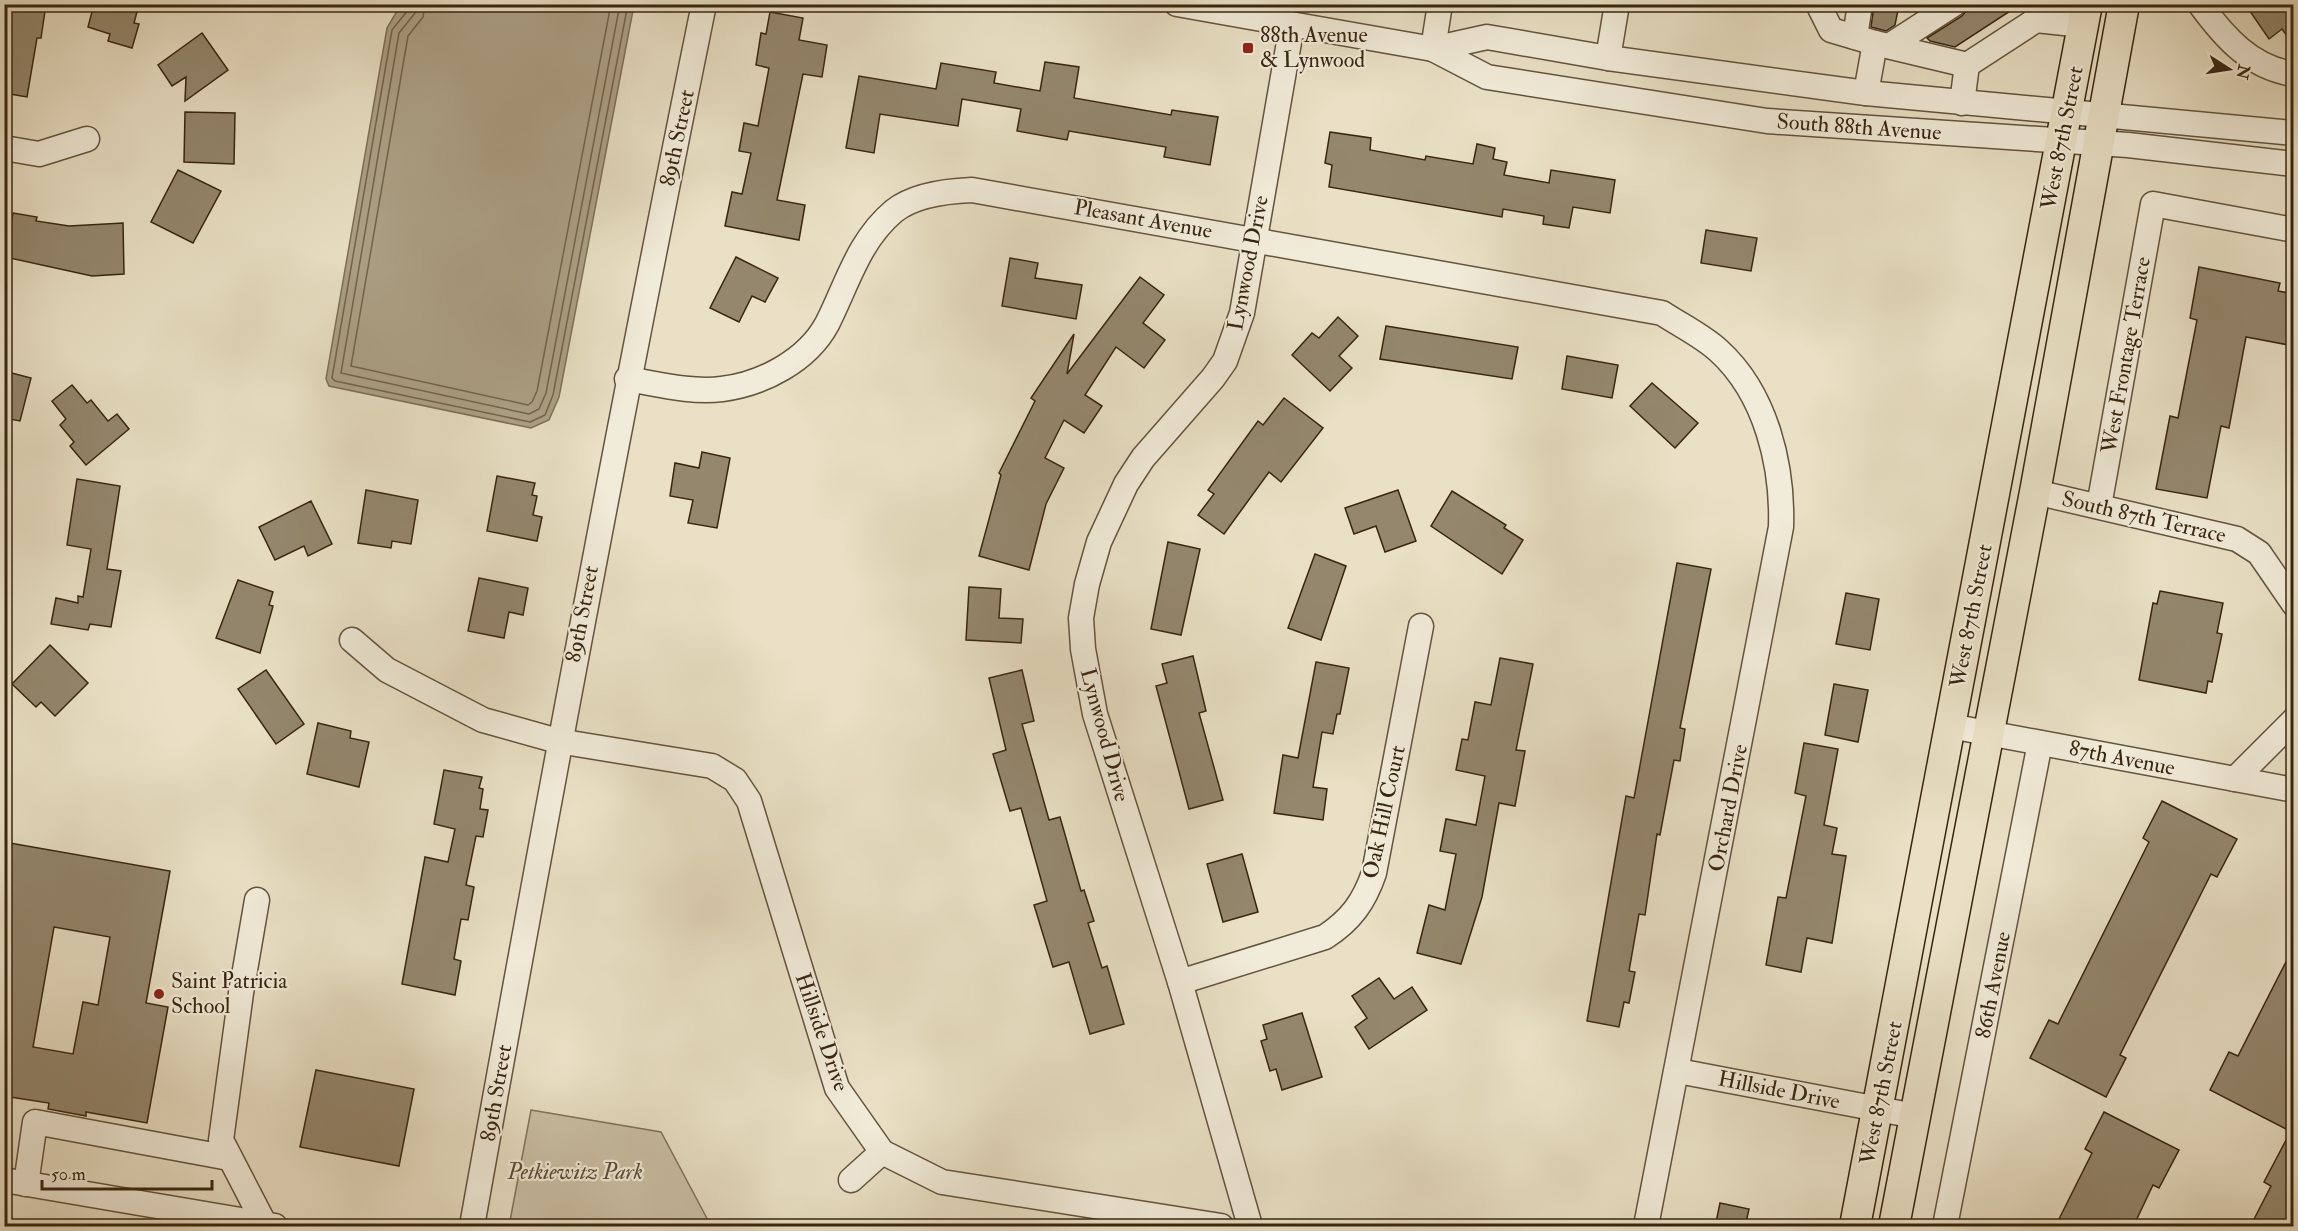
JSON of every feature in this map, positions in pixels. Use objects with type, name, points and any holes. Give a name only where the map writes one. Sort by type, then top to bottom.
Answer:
[{"type":"main road","name":"West 87th Street","points":[[1894,1227],[2035,492],[2124,4]]},
{"type":"main road","name":"West 87th Street","points":[[1855,1227],[2085,15]]},
{"type":"street","name":"89th Street","points":[[472,1227],[558,741],[627,379],[704,4]]},
{"type":"street","name":"South 88th Avenue","points":[[1177,4],[1254,11],[1292,25],[1433,50],[1487,77],[1767,121],[2294,133]]},
{"type":"street","points":[[1433,50],[1440,4]]},
{"type":"street","points":[[1608,58],[1617,4]]},
{"type":"street","points":[[1818,4],[1831,30],[1967,65]]},
{"type":"street","points":[[1860,4],[1873,42],[1866,93]]},
{"type":"street","points":[[1873,42],[1954,4]]},
{"type":"street","points":[[2200,4],[2219,30],[2249,58],[2294,74]]},
{"type":"street","points":[[1962,103],[1967,65],[2037,12],[2085,15]]},
{"type":"street","name":"Lynwood Drive","points":[[1250,1227],[1180,982],[1095,714],[1083,649],[1081,618],[1087,584],[1099,542],[1126,484],[1143,458],[1213,378],[1225,360],[1242,313],[1292,25]]},
{"type":"street","name":"South 88th Avenue","points":[[1433,50],[1487,37],[1608,58],[1866,93],[1962,103],[2064,127]]},
{"type":"street","name":"South 88th Avenue","points":[[2102,130],[2294,164]]},
{"type":"street","points":[[4,148],[39,154],[87,139]]},
{"type":"street","name":"Pleasant Avenue","points":[[627,379],[691,389],[722,389],[752,383],[782,370],[804,352],[826,327],[859,254],[878,227],[895,210],[944,191],[972,190],[1255,238],[1662,313],[1718,351],[1753,391]]},
{"type":"street","name":"West Frontage Terrace","points":[[2099,506],[2153,204],[2294,230]]},
{"type":"street","name":"Orchard Drive","points":[[1646,1227],[1678,1071],[1781,527],[1782,496],[1777,463],[1753,391]]},
{"type":"street","name":"South 87th Terrace","points":[[2035,492],[2237,539],[2259,553],[2294,604]]},
{"type":"street","name":"Oak Hill Court","points":[[1180,982],[1325,938],[1357,911],[1374,873],[1421,626]]},
{"type":"street","name":"Hillside Drive","points":[[352,640],[387,670],[483,720],[558,741],[712,766],[735,780],[748,801],[837,1088],[882,1152],[942,1182],[1221,1227]]},
{"type":"street","points":[[2235,779],[2294,720]]},
{"type":"street","name":"87th Avenue","points":[[1950,726],[2294,790]]},
{"type":"street","name":"86th Avenue","points":[[1945,1227],[2040,743]]},
{"type":"street","points":[[258,900],[241,993],[221,1140],[229,1158],[270,1226]]},
{"type":"street","name":"Hillside Drive","points":[[1678,1071],[1916,1116]]},
{"type":"street","points":[[229,1158],[35,1122],[15,1182],[270,1226]]},
{"type":"street","points":[[851,1180],[882,1152]]},
{"type":"green space","name":"Petkiewitz Park","points":[[531,1110],[661,1132],[711,1226],[509,1226]]},
{"type":"water","points":[[406,5],[634,5],[559,397],[549,420],[531,428],[329,386],[326,379],[387,28],[397,11]]},
{"type":"building","points":[[4,4],[46,4],[41,38],[37,38],[27,97],[4,93]]},
{"type":"building","points":[[94,4],[139,4],[134,23],[139,24],[132,48],[108,41],[110,34],[88,27]]},
{"type":"building","points":[[1972,4],[2021,4],[1955,47],[1930,41],[1927,38],[1962,16]]},
{"type":"building","points":[[2245,4],[2294,4],[2294,46],[2282,29],[2269,39]]},
{"type":"building","points":[[1874,5],[1898,10],[1895,25],[1886,31],[1871,27]]},
{"type":"building","points":[[770,12],[803,18],[799,40],[827,45],[822,77],[803,74],[777,200],[805,205],[799,240],[725,226],[732,192],[742,194],[751,153],[739,151],[744,123],[758,126],[769,68],[756,65],[761,33],[766,34]]},
{"type":"building","points":[[202,33],[228,70],[185,101],[186,77],[172,86],[158,65]]},
{"type":"building","points":[[1045,62],[1079,67],[1074,98],[1171,115],[1172,110],[1218,117],[1210,165],[1164,157],[1166,147],[1069,131],[1067,140],[1017,131],[1021,109],[962,99],[958,126],[880,114],[874,153],[846,148],[859,76],[936,89],[941,63],[996,72],[994,83],[1040,91]]},
{"type":"building","points":[[185,112],[235,113],[234,164],[184,162]]},
{"type":"building","points":[[1330,132],[1371,138],[1370,150],[1425,160],[1426,156],[1473,164],[1477,144],[1495,148],[1493,159],[1507,162],[1504,175],[1549,183],[1551,170],[1615,180],[1610,213],[1573,207],[1569,228],[1543,224],[1544,216],[1503,209],[1502,217],[1329,187],[1332,165],[1325,163]]},
{"type":"building","points":[[178,170],[221,191],[193,243],[151,222]]},
{"type":"building","points":[[13,213],[37,217],[36,221],[69,226],[123,223],[124,274],[92,276],[5,257]]},
{"type":"building","points":[[1706,230],[1757,238],[1751,271],[1701,263]]},
{"type":"building","points":[[736,257],[778,278],[765,302],[752,296],[739,322],[710,308]]},
{"type":"building","points":[[1010,258],[1038,263],[1035,278],[1082,285],[1076,319],[1002,306]]},
{"type":"building","points":[[2199,267],[2280,283],[2278,291],[2294,294],[2294,346],[2246,337],[2229,428],[2221,426],[2207,498],[2156,489],[2170,416],[2178,418],[2197,320],[2190,318]]},
{"type":"building","points":[[1140,277],[1164,295],[1143,323],[1165,340],[1144,368],[1116,347],[1085,395],[1102,406],[1084,433],[1064,420],[1045,458],[1064,468],[1046,504],[1029,570],[979,556],[1001,475],[999,473],[1035,401],[1031,398],[1074,334],[1067,374]]},
{"type":"building","points":[[1338,317],[1358,336],[1339,356],[1352,368],[1330,391],[1292,355],[1312,333],[1319,338]]},
{"type":"building","points":[[1386,326],[1518,347],[1512,379],[1380,359]]},
{"type":"building","points":[[1567,356],[1618,365],[1612,398],[1562,389]]},
{"type":"building","points":[[4,371],[31,378],[20,421],[4,418]]},
{"type":"building","points":[[1652,383],[1698,423],[1675,448],[1630,406]]},
{"type":"building","points":[[72,385],[87,403],[91,400],[108,421],[117,414],[129,429],[86,465],[70,446],[74,442],[60,425],[66,419],[52,401]]},
{"type":"building","points":[[1284,398],[1323,428],[1281,482],[1269,472],[1224,534],[1198,515],[1214,494],[1208,490],[1258,421],[1263,425]]},
{"type":"building","points":[[702,452],[730,458],[717,528],[688,523],[693,500],[670,496],[675,463],[699,468]]},
{"type":"building","points":[[497,476],[535,483],[532,495],[537,496],[533,515],[542,517],[537,541],[487,531]]},
{"type":"building","points":[[77,479],[120,486],[107,569],[121,571],[111,627],[90,624],[88,630],[51,624],[56,598],[78,603],[78,596],[83,597],[91,549],[67,545]]},
{"type":"building","points":[[366,490],[418,500],[411,544],[392,541],[391,548],[358,543]]},
{"type":"building","points":[[1398,490],[1416,541],[1385,552],[1376,526],[1354,534],[1345,508]]},
{"type":"building","points":[[1452,491],[1506,525],[1504,528],[1523,540],[1502,574],[1431,526]]},
{"type":"building","points":[[311,501],[332,544],[308,556],[304,546],[275,560],[259,527]]},
{"type":"building","points":[[1168,542],[1200,549],[1181,635],[1151,629]]},
{"type":"building","points":[[1315,554],[1346,566],[1321,640],[1288,628]]},
{"type":"building","points":[[1677,563],[1711,569],[1680,728],[1685,729],[1680,761],[1674,760],[1660,835],[1657,834],[1645,915],[1639,914],[1629,971],[1635,972],[1629,1003],[1624,1002],[1619,1027],[1587,1021],[1626,796],[1634,798]]},
{"type":"building","points":[[479,578],[528,588],[523,615],[509,612],[504,638],[468,631]]},
{"type":"building","points":[[238,580],[273,592],[269,605],[273,606],[260,653],[216,638]]},
{"type":"building","points":[[969,587],[1001,589],[999,618],[1023,619],[1021,643],[966,640]]},
{"type":"building","points":[[2160,591],[2223,603],[2217,633],[2222,634],[2212,682],[2208,681],[2206,693],[2139,680],[2153,603],[2157,604]]},
{"type":"building","points":[[1846,593],[1879,599],[1870,650],[1836,644]]},
{"type":"building","points":[[50,645],[88,683],[55,716],[41,702],[36,707],[12,684]]},
{"type":"building","points":[[1193,656],[1206,711],[1199,713],[1223,800],[1189,809],[1156,686],[1167,683],[1162,664]]},
{"type":"building","points":[[1500,658],[1533,664],[1516,750],[1525,751],[1515,806],[1499,803],[1482,897],[1461,964],[1417,953],[1429,905],[1445,910],[1456,854],[1440,851],[1446,819],[1476,825],[1485,776],[1456,770],[1462,739],[1468,740],[1475,702],[1491,705]]},
{"type":"building","points":[[1316,662],[1349,668],[1340,714],[1337,714],[1333,734],[1322,732],[1313,787],[1327,789],[1323,820],[1274,813],[1283,755],[1298,758]]},
{"type":"building","points":[[266,670],[304,724],[276,744],[238,689]]},
{"type":"building","points":[[1022,670],[1034,721],[1022,724],[1049,820],[1060,817],[1081,891],[1084,890],[1094,921],[1088,923],[1102,968],[1107,966],[1124,1024],[1090,1034],[1069,962],[1053,967],[1034,905],[1047,901],[1021,808],[1010,811],[993,754],[1006,750],[989,678]]},
{"type":"building","points":[[1834,684],[1868,690],[1858,742],[1825,735]]},
{"type":"building","points":[[318,723],[351,731],[350,738],[369,742],[359,787],[307,774]]},
{"type":"building","points":[[1804,743],[1838,749],[1824,825],[1837,828],[1832,854],[1846,856],[1832,943],[1807,938],[1801,972],[1766,965],[1778,897],[1786,898],[1806,796],[1795,793]]},
{"type":"building","points":[[444,770],[482,777],[479,788],[483,789],[480,809],[488,810],[483,837],[476,836],[466,885],[474,887],[468,920],[461,919],[454,959],[461,961],[455,995],[402,984],[425,857],[448,862],[455,829],[434,824]]},
{"type":"building","points":[[2162,801],[2237,839],[2217,877],[2211,874],[2120,1055],[2126,1058],[2106,1097],[2030,1058],[2049,1020],[2058,1024],[2149,842],[2143,838]]},
{"type":"building","points":[[4,842],[170,871],[146,1003],[168,1007],[147,1123],[86,1112],[86,1116],[48,1109],[49,1103],[4,1096]],"holes":[[[54,927],[110,937],[98,1005],[83,1002],[73,1054],[33,1047]]]},
{"type":"building","points":[[1242,854],[1258,912],[1223,922],[1207,864]]},
{"type":"building","points":[[2294,946],[2294,1114],[2286,1129],[2210,1090],[2229,1052],[2238,1056]]},
{"type":"building","points":[[1379,978],[1394,999],[1412,987],[1427,1010],[1369,1049],[1355,1027],[1367,1018],[1352,996]]},
{"type":"building","points":[[1302,1013],[1322,1077],[1282,1090],[1276,1069],[1270,1071],[1261,1041],[1267,1039],[1263,1025]]},
{"type":"building","points":[[316,1070],[414,1089],[399,1166],[300,1147]]},
{"type":"building","points":[[2104,1112],[2179,1150],[2159,1188],[2153,1185],[2133,1227],[2055,1227],[2092,1153],[2085,1149]]},
{"type":"building","points":[[2294,1125],[2294,1227],[2250,1227],[2271,1186],[2264,1182]]},
{"type":"building","points":[[1720,1203],[1749,1209],[1745,1227],[1715,1227]]},
{"type":"place","name":"88th Avenue & Lynwood","points":[[1248,48]]},
{"type":"place","name":"Saint Patricia School","points":[[159,994]]}]
